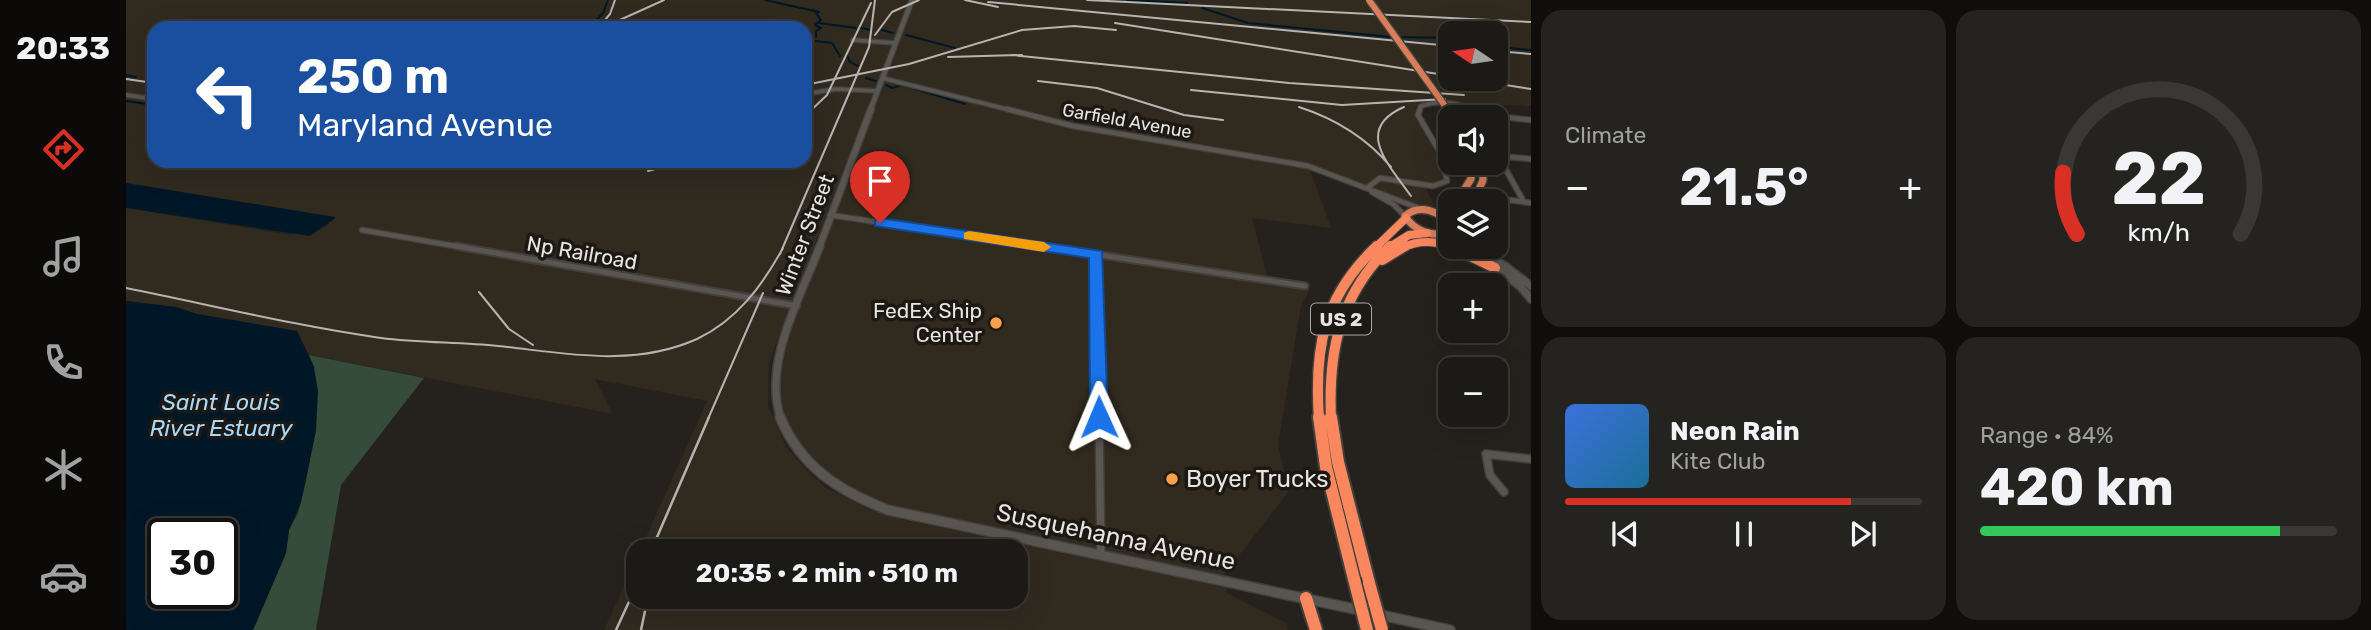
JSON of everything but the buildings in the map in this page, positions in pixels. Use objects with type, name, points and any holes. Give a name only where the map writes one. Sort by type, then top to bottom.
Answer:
[{"type":"highway","points":[[1369,0],[1444,105]]},
{"type":"highway","points":[[1481,189],[1482,175]]},
{"type":"highway","points":[[1425,210],[1438,214]]},
{"type":"highway","name":"US 2","points":[[1367,630],[1322,444],[1316,401],[1321,334],[1329,308],[1345,280],[1362,260],[1409,211],[1438,210]]},
{"type":"highway","points":[[1406,217],[1416,228],[1430,234]]},
{"type":"highway","name":"US 2","points":[[1382,630],[1333,437],[1329,368],[1343,311],[1355,288],[1373,265],[1402,237],[1411,233],[1438,234]]},
{"type":"highway","points":[[1373,265],[1412,244],[1427,242],[1450,247],[1495,268]]},
{"type":"highway","points":[[1306,598],[1316,630]]},
{"type":"street","name":"Winter Street","points":[[793,444],[777,414],[774,379],[781,346],[822,228],[830,215],[912,0]]},
{"type":"street","points":[[853,40],[895,43]]},
{"type":"street","name":"Garfield Avenue","points":[[882,78],[1078,127],[1302,164],[1425,210]]},
{"type":"street","points":[[812,93],[842,88],[877,91]]},
{"type":"street","points":[[126,95],[147,98]]},
{"type":"street","points":[[1438,152],[1418,110],[1427,103],[1455,105]]},
{"type":"street","points":[[1508,118],[1531,120]]},
{"type":"street","points":[[1508,156],[1531,159]]},
{"type":"street","points":[[1508,174],[1524,202]]},
{"type":"street","points":[[1366,188],[1379,178],[1430,186],[1444,184],[1448,175]]},
{"type":"street","name":"Garfield Avenue","points":[[1366,188],[1393,204],[1406,217]]},
{"type":"street","points":[[1508,200],[1531,203]]},
{"type":"street","points":[[830,215],[1305,286]]},
{"type":"street","name":"Np Railroad","points":[[362,230],[797,306]]},
{"type":"street","points":[[1430,234],[1438,237]]},
{"type":"street","points":[[1096,255],[1101,555]]},
{"type":"street","points":[[1480,259],[1521,287],[1531,299]]},
{"type":"street","points":[[1492,259],[1531,286]]},
{"type":"street","name":"Susquehanna Avenue","points":[[793,444],[808,464],[824,478],[874,505],[1450,630]]},
{"type":"street","points":[[1504,492],[1493,481],[1485,459],[1490,452],[1531,459]]},
{"type":"shaded area","points":[[126,0],[909,0],[769,363],[768,406],[786,447],[808,472],[828,489],[868,509],[900,519],[994,539],[645,539],[707,401],[595,379],[613,414],[309,355],[297,331],[197,314],[176,307],[126,301],[126,208],[291,235],[325,227],[335,218],[126,183]]},
{"type":"shaded area","points":[[914,0],[1531,0],[1531,106],[1433,102],[1419,104],[1415,108],[1438,160],[1438,175],[1443,175],[1440,182],[1424,183],[1436,209],[1416,205],[1308,164],[1331,228],[1252,218],[1269,283],[1310,289],[1301,306],[1278,445],[1289,491],[1223,576],[889,505],[858,493],[827,474],[802,450],[786,421],[779,395],[779,367]]},
{"type":"shaded area","points":[[1028,546],[1226,588],[1227,593],[1286,623],[1288,630],[604,630],[626,582],[626,609],[1028,609]]},
{"type":"green space","points":[[309,355],[424,378],[341,485],[316,630],[253,630],[286,553],[289,530],[298,513],[306,481],[313,442],[314,367]]},
{"type":"water","points":[[126,183],[335,218],[310,236],[126,208]]},
{"type":"water","name":"Saint Louis River Estuary","points":[[126,301],[176,307],[197,314],[297,331],[314,367],[318,391],[316,431],[301,502],[289,530],[286,553],[253,630],[126,630]]},
{"type":"waterway","points":[[596,21],[603,13],[608,0]]},
{"type":"waterway","points":[[765,0],[819,12],[816,13],[821,20],[815,25],[821,28],[816,31],[816,37]]},
{"type":"waterway","points":[[1128,0],[1187,3]]},
{"type":"waterway","points":[[1202,8],[1248,23],[1392,37]]},
{"type":"waterway","points":[[819,23],[856,28]]},
{"type":"waterway","points":[[861,28],[871,30]]},
{"type":"waterway","points":[[882,30],[893,33]]},
{"type":"waterway","points":[[906,35],[955,48]]},
{"type":"waterway","points":[[1397,37],[1438,38]]},
{"type":"waterway","points":[[816,41],[832,43],[840,56]]},
{"type":"waterway","points":[[1508,48],[1531,50]]},
{"type":"waterway","points":[[848,57],[850,62],[858,66]]},
{"type":"waterway","points":[[126,75],[136,77]]},
{"type":"waterway","points":[[866,78],[876,81]]},
{"type":"waterway","points":[[886,85],[892,88],[902,85],[965,104]]},
{"type":"waterway","points":[[126,101],[147,104]]},
{"type":"railway","points":[[604,21],[615,0]]},
{"type":"railway","points":[[618,21],[664,0]]},
{"type":"railway","points":[[857,74],[869,47],[875,0]]},
{"type":"railway","points":[[875,35],[892,12],[919,0]]},
{"type":"railway","points":[[965,0],[998,7]]},
{"type":"railway","points":[[1087,0],[1531,22]]},
{"type":"railway","points":[[988,2],[1438,45]]},
{"type":"railway","points":[[835,79],[871,3]]},
{"type":"railway","points":[[1115,23],[1438,74]]},
{"type":"railway","points":[[857,74],[909,64],[1022,30],[1074,26],[1116,30]]},
{"type":"railway","points":[[1508,52],[1531,54]]},
{"type":"railway","points":[[948,57],[1014,55]]},
{"type":"railway","points":[[1014,55],[1289,83],[1464,95]]},
{"type":"railway","points":[[1014,55],[1022,55]]},
{"type":"railway","points":[[782,250],[857,74]]},
{"type":"railway","points":[[835,79],[857,74]]},
{"type":"railway","points":[[126,79],[147,82]]},
{"type":"railway","points":[[812,84],[835,79]]},
{"type":"railway","points":[[812,109],[827,95],[835,79]]},
{"type":"railway","points":[[1038,81],[1097,88],[1184,115],[1223,120]]},
{"type":"railway","points":[[1508,85],[1531,89]]},
{"type":"railway","points":[[1191,90],[1342,105],[1445,99]]},
{"type":"railway","points":[[1299,107],[1350,130],[1388,164]]},
{"type":"railway","points":[[1388,164],[1380,148],[1380,126],[1389,116],[1404,107]]},
{"type":"railway","points":[[1388,164],[1411,196]]},
{"type":"railway","points":[[648,171],[659,168]]},
{"type":"railway","points":[[126,288],[381,338],[573,355],[623,356],[673,348],[711,331],[747,301],[782,250]]},
{"type":"railway","points":[[479,292],[509,329],[533,345]]},
{"type":"railway","points":[[708,419],[763,293]]},
{"type":"railway","points":[[656,539],[709,417]]},
{"type":"railway","points":[[616,630],[626,608]]},
{"type":"railway","points":[[641,630],[645,609]]},
{"type":"slow traffic","points":[[969,236],[1044,247]]},
{"type":"place","name":"FedEx Ship Center","points":[[996,323]]},
{"type":"place","name":"Boyer Trucks","points":[[1172,479]]},
{"type":"route","points":[[880,223],[1096,255],[1099,417]]}]
